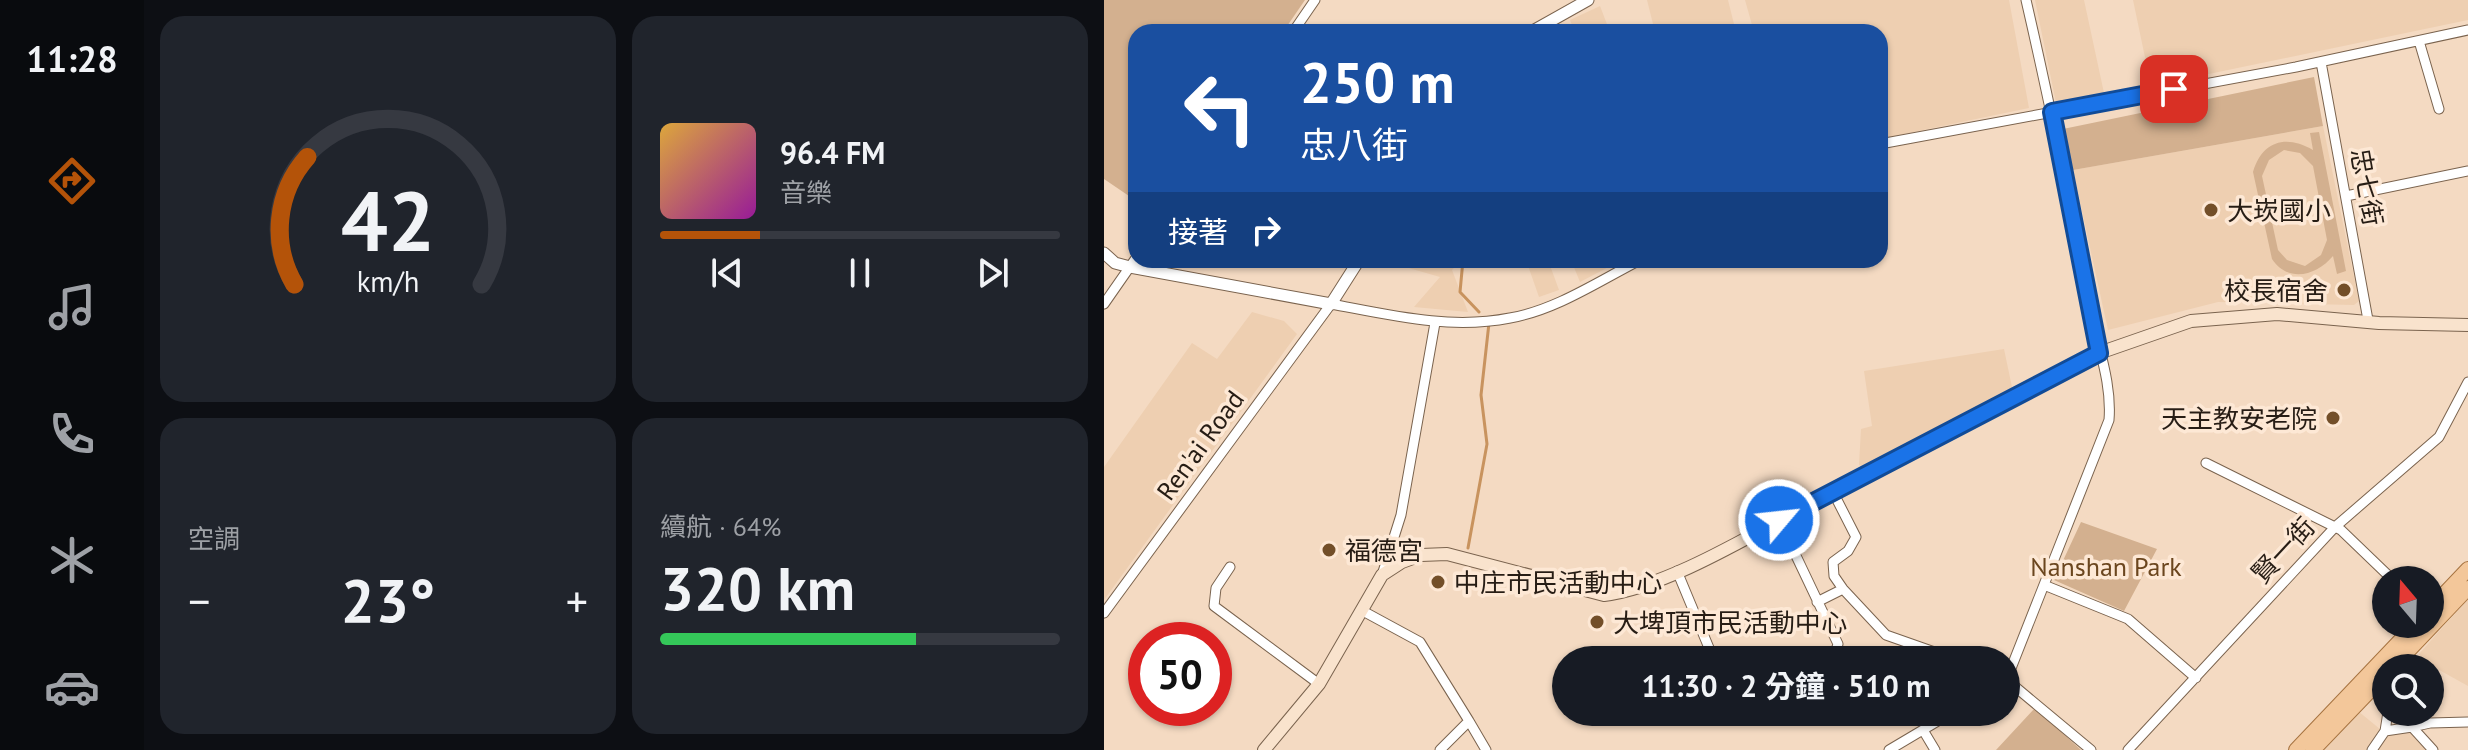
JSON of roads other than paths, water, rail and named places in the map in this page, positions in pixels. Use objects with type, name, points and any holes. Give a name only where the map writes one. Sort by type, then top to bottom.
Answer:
[{"type":"main road","points":[[1264,750],[1319,684],[1382,575],[1421,555],[1447,554],[1604,595],[1623,593],[1677,571],[1779,520],[2099,353],[2191,321],[2290,313],[2468,325]]},
{"type":"main road","points":[[2444,601],[2468,569]]},
{"type":"main road","points":[[2444,607],[2468,588]]},
{"type":"main road","points":[[2404,654],[2416,638]]},
{"type":"main road","points":[[2296,750],[2372,683]]},
{"type":"main road","points":[[2313,750],[2372,689]]},
{"type":"street","points":[[1298,24],[1315,0]]},
{"type":"street","points":[[1545,24],[1588,0]]},
{"type":"street","points":[[2020,646],[2109,420],[2111,395],[2099,353],[2052,112],[2026,0]]},
{"type":"street","points":[[1888,143],[2321,62],[2468,30]]},
{"type":"street","points":[[2419,41],[2439,109]]},
{"type":"street","name":"忠七街","points":[[2321,62],[2368,320]]},
{"type":"street","points":[[2346,196],[2468,171]]},
{"type":"street","points":[[1104,253],[1115,263],[1128,263]]},
{"type":"street","points":[[1104,304],[1129,268]]},
{"type":"street","points":[[1157,268],[1435,323],[1523,314],[1549,306],[1624,268]]},
{"type":"street","points":[[1331,304],[1354,268]]},
{"type":"street","name":"Ren'ai Road","points":[[1104,613],[1331,304]]},
{"type":"street","points":[[1382,575],[1401,515],[1435,323]]},
{"type":"street","name":"賢一街","points":[[2128,750],[2335,527],[2439,437],[2468,382]]},
{"type":"street","points":[[2206,463],[2335,527],[2378,566]]},
{"type":"street","points":[[1833,492],[1856,537],[1848,551],[1833,562],[1834,576],[1886,635],[1917,646]]},
{"type":"street","points":[[1779,520],[1837,646]]},
{"type":"street","points":[[1230,567],[1216,588],[1214,606],[1319,684]]},
{"type":"street","points":[[1677,571],[1708,646]]},
{"type":"street","points":[[2044,585],[2128,619],[2196,678]]},
{"type":"street","points":[[1817,602],[1843,589]]},
{"type":"street","points":[[1361,610],[1420,642],[1486,750]]},
{"type":"street","points":[[2020,692],[2091,750]]},
{"type":"street","points":[[1440,750],[1469,721]]},
{"type":"street","points":[[2385,731],[2430,723],[2468,722]]},
{"type":"street","points":[[1889,750],[1930,726]]},
{"type":"street","points":[[2372,750],[2386,726]]},
{"type":"street","points":[[2412,727],[2433,750]]},
{"type":"street","points":[[1923,730],[1935,750]]},
{"type":"waterway","points":[[1462,268],[1460,292],[1479,312]]},
{"type":"waterway","points":[[1468,548],[1487,444],[1481,395],[1489,323]]},
{"type":"place","name":"大崁國小","points":[[2211,210]]},
{"type":"place","name":"校長宿舍","points":[[2344,290]]},
{"type":"place","name":"天主教安老院","points":[[2333,418]]},
{"type":"place","name":"福德宮","points":[[1329,550]]},
{"type":"place","name":"中庄市民活動中心","points":[[1438,582]]},
{"type":"place","name":"大埤頂市民活動中心","points":[[1597,622]]},
{"type":"park label","name":"Nanshan Park","points":[[2106,566]]}]
